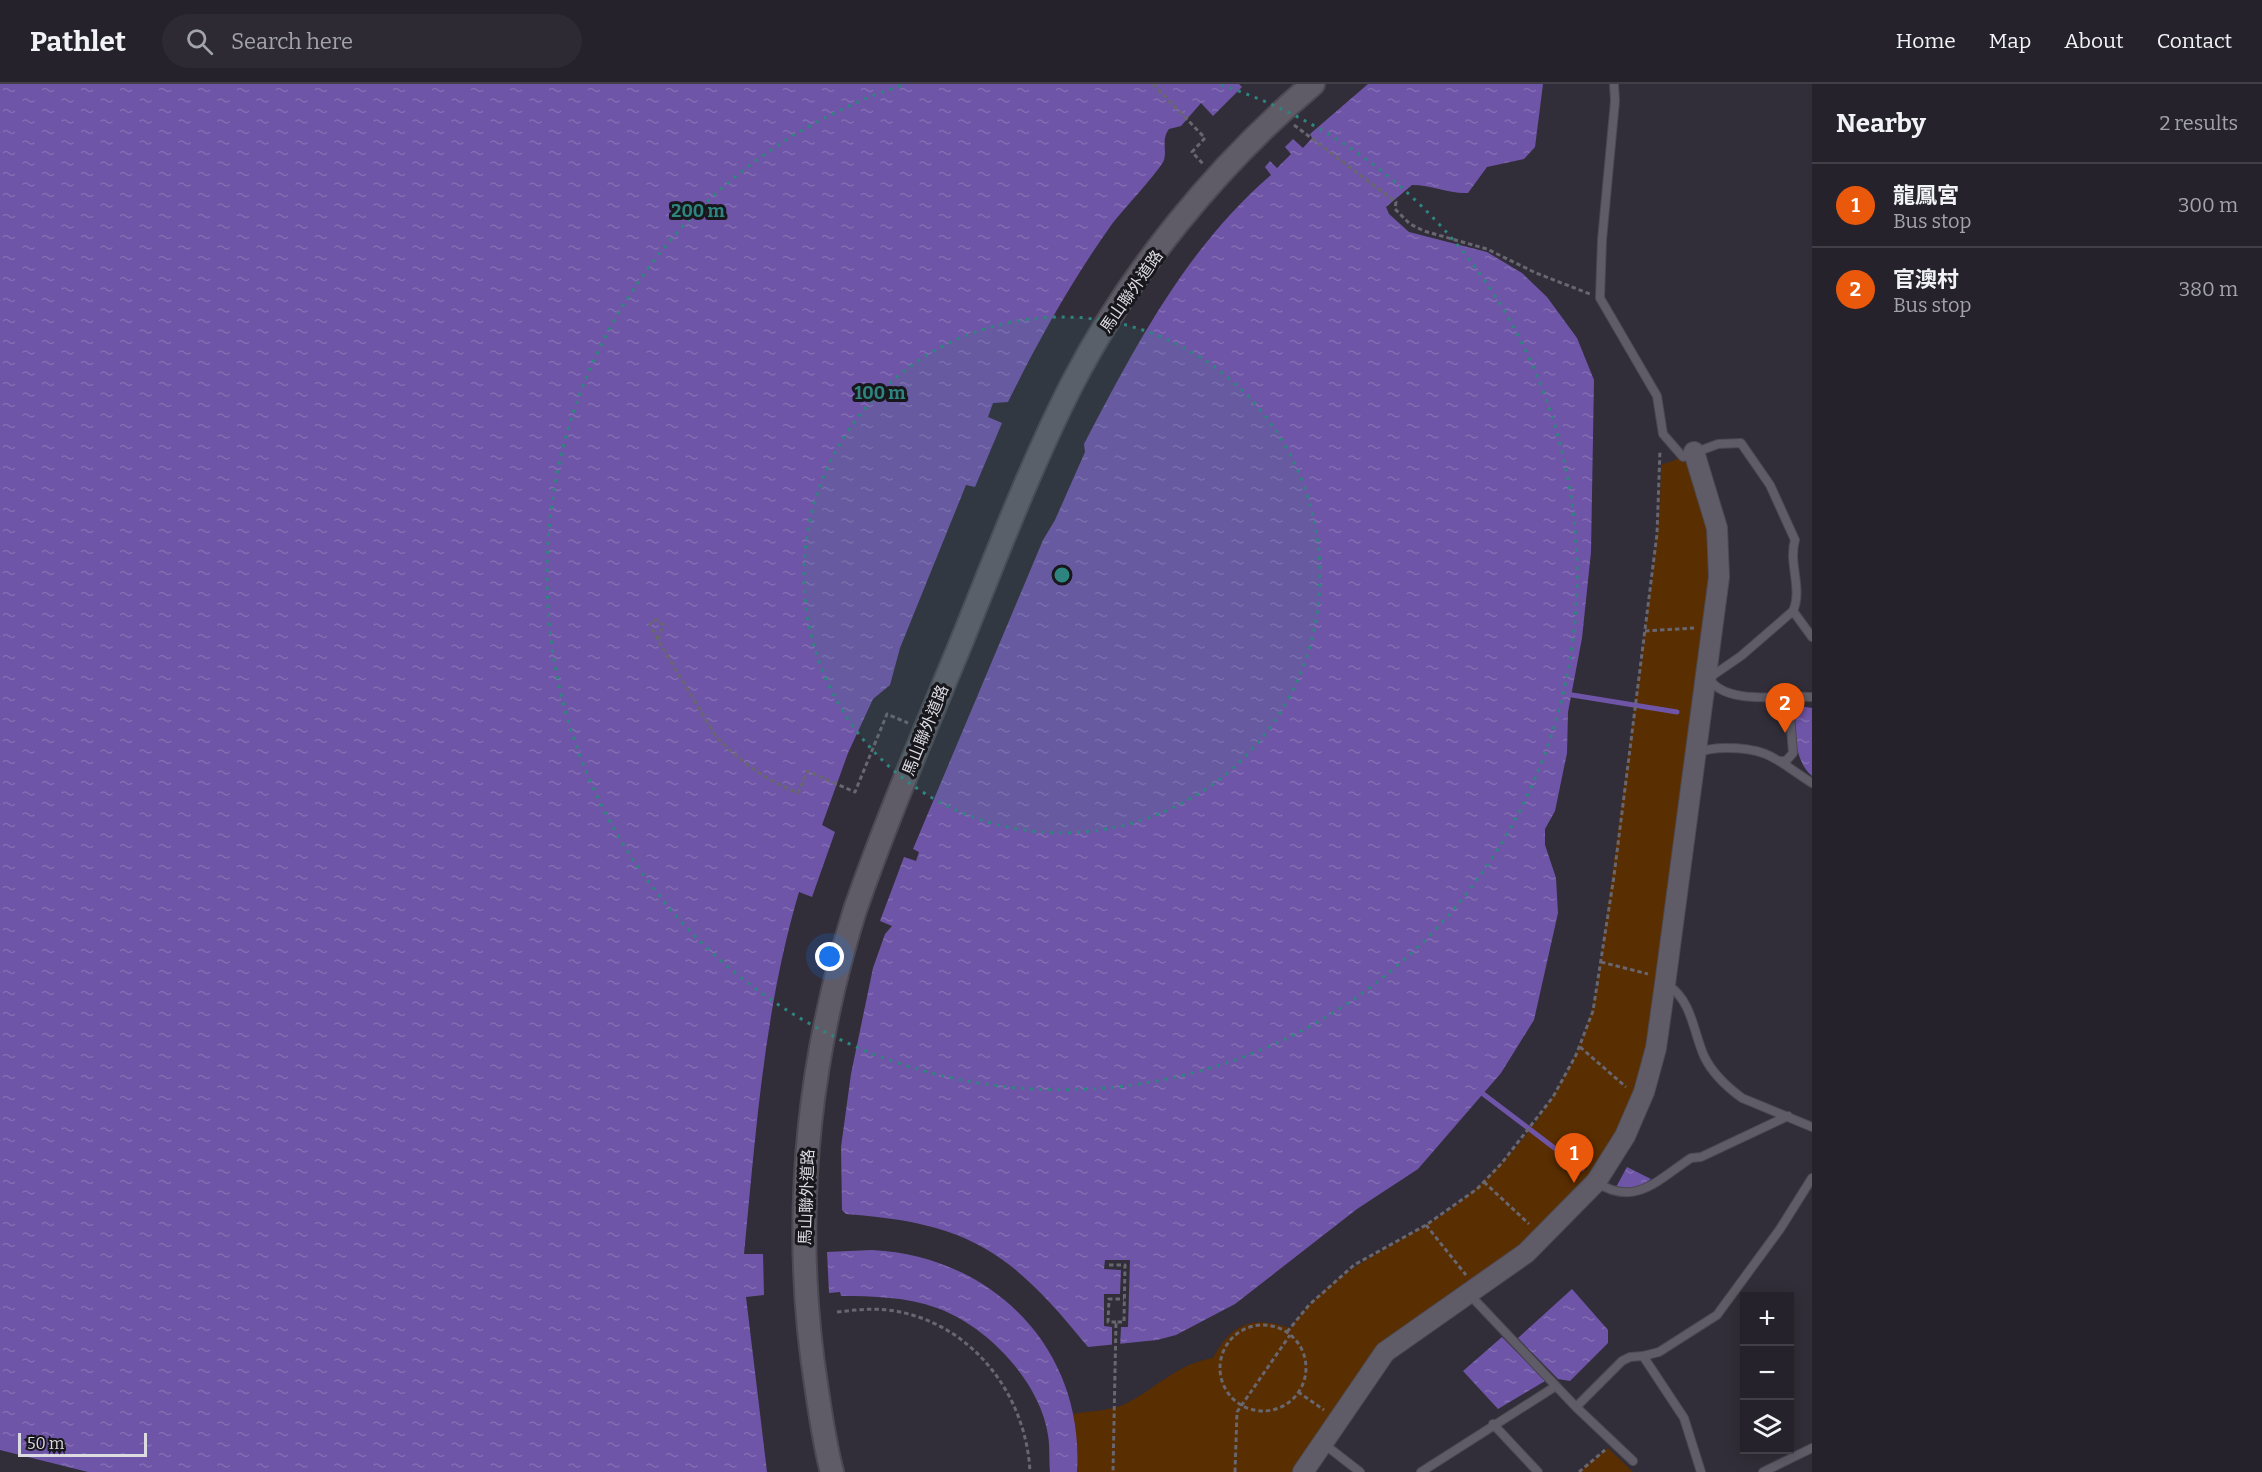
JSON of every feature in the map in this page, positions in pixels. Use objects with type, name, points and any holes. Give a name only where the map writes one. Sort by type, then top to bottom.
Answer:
[{"type":"main road","name":"馬山聯外道路","points":[[832,1472],[809,1336],[804,1269],[805,1188],[810,1111],[821,1041],[839,962],[855,910],[984,585],[1044,444],[1081,369],[1117,309],[1179,224],[1238,156],[1313,84]]},
{"type":"street","points":[[1303,1472],[1386,1352],[1470,1287],[1543,1239],[1596,1182],[1625,1136],[1644,1092],[1656,1048],[1660,980],[1716,610],[1720,552],[1715,518],[1694,452]]},
{"type":"lane","points":[[1614,84],[1615,101],[1602,240],[1600,298],[1656,396],[1663,434],[1683,457],[1732,442],[1741,443],[1753,458],[1792,530],[1796,592],[1793,611],[1741,656],[1708,673],[1712,684],[1730,694],[1812,698]]},
{"type":"lane","points":[[1793,611],[1812,637]]},
{"type":"lane","points":[[1779,761],[1786,761],[1793,753],[1789,702],[1781,697]]},
{"type":"lane","points":[[1695,757],[1700,751],[1716,748],[1753,748],[1779,761],[1812,783]]},
{"type":"lane","points":[[1660,980],[1683,1001],[1704,1056],[1719,1077],[1742,1098],[1812,1127]]},
{"type":"lane","points":[[1596,1182],[1618,1194],[1637,1192],[1691,1158],[1701,1157],[1788,1116]]},
{"type":"lane","points":[[1576,1407],[1622,1361],[1630,1357],[1659,1352],[1717,1315],[1780,1229],[1812,1178]]},
{"type":"lane","points":[[1470,1287],[1556,1386],[1633,1461]]},
{"type":"lane","points":[[1643,1356],[1684,1418],[1701,1472]]},
{"type":"lane","points":[[1421,1472],[1556,1386]]},
{"type":"lane","points":[[1493,1425],[1538,1472]]},
{"type":"lane","points":[[1323,1443],[1359,1472]]},
{"type":"lane","points":[[1763,1472],[1812,1448]]},
{"type":"path","points":[[1153,84],[1205,138],[1192,152],[1211,171]]},
{"type":"path","points":[[1293,123],[1396,202],[1395,209],[1410,224],[1443,237],[1487,249],[1536,273],[1600,298]]},
{"type":"path","points":[[1235,1472],[1237,1412],[1309,1305],[1354,1265],[1456,1206],[1484,1182],[1543,1110],[1562,1082],[1580,1047],[1593,1011],[1601,962],[1660,505],[1660,465]]},
{"type":"path","points":[[658,640],[664,626],[658,620],[650,625],[658,640],[715,735],[753,771],[798,793],[807,771],[855,792],[887,714],[915,727]]},
{"type":"path","points":[[1645,631],[1700,628]]},
{"type":"path","points":[[658,640],[716,735],[740,761],[798,794],[808,772],[849,790]]},
{"type":"path","points":[[1601,962],[1660,980]]},
{"type":"path","points":[[1580,1047],[1632,1092]]},
{"type":"path","points":[[1484,1182],[1534,1228]]},
{"type":"path","points":[[1426,1225],[1470,1287]]},
{"type":"path","points":[[1109,1265],[1125,1265],[1124,1322],[1108,1322],[1109,1299],[1124,1299]]},
{"type":"path","points":[[837,1312],[876,1309],[900,1312],[940,1326],[968,1344],[995,1372],[1018,1414],[1025,1435],[1030,1472]]},
{"type":"path","points":[[1113,1472],[1116,1322]]},
{"type":"path","points":[[1269,1325],[1288,1334],[1302,1350],[1306,1363],[1305,1377],[1298,1392],[1291,1401],[1278,1408],[1264,1411],[1242,1405],[1228,1392],[1222,1379],[1220,1366],[1223,1352],[1230,1340],[1241,1331],[1255,1326],[1269,1325]]},
{"type":"path","points":[[1298,1392],[1329,1413]]},
{"type":"path","points":[[1579,1472],[1608,1448]]},
{"type":"shaded area","points":[[1687,457],[1717,528],[1650,1075],[1583,1199],[1385,1352],[1303,1472],[1077,1472],[1072,1414],[1117,1407],[1135,1399],[1188,1366],[1213,1358],[1227,1337],[1244,1325],[1264,1322],[1290,1328],[1320,1294],[1336,1281],[1427,1225],[1456,1205],[1484,1181],[1536,1122],[1557,1089],[1575,1056],[1589,1021],[1597,987],[1652,579],[1660,505],[1661,465]]},
{"type":"shaded area","points":[[1608,1448],[1633,1472],[1579,1472]]},
{"type":"water","points":[[0,84],[1239,84],[1242,87],[1213,116],[1201,103],[1181,126],[1169,129],[1165,137],[1165,156],[1161,165],[1112,224],[1083,267],[1008,402],[993,403],[988,417],[1002,423],[975,487],[966,485],[900,648],[890,685],[873,699],[848,753],[822,825],[835,832],[812,897],[799,892],[787,936],[769,1026],[757,1117],[744,1254],[763,1254],[764,1295],[746,1297],[767,1472],[88,1472],[0,1450]]},
{"type":"water","points":[[1368,84],[1543,84],[1535,147],[1524,159],[1487,167],[1468,193],[1412,185],[1386,207],[1389,214],[1409,232],[1487,252],[1522,273],[1547,297],[1577,338],[1594,380],[1591,552],[1582,638],[1568,712],[1567,753],[1555,811],[1545,829],[1545,845],[1556,878],[1558,913],[1534,1020],[1501,1073],[1418,1169],[1357,1209],[1235,1304],[1176,1335],[1157,1340],[1088,1347],[1035,1287],[985,1248],[957,1235],[925,1225],[889,1218],[846,1214],[842,1210],[841,1147],[851,1074],[873,968],[885,934],[892,926],[880,921],[904,857],[916,861],[919,852],[913,849],[1043,540],[1055,520],[1085,452],[1084,444],[1143,336],[1165,300],[1213,234],[1271,175],[1265,167],[1270,161],[1277,168],[1291,154],[1285,147],[1293,139],[1303,148],[1312,138],[1310,134]]},
{"type":"water","points":[[1794,705],[1812,708],[1812,776],[1798,753]]},
{"type":"water","points":[[1627,1167],[1651,1179],[1637,1189],[1615,1189]]},
{"type":"water","points":[[872,1250],[916,1256],[956,1270],[992,1290],[1023,1317],[1047,1349],[1065,1386],[1075,1427],[1077,1472],[1050,1472],[1048,1435],[1043,1415],[1034,1395],[1023,1376],[1008,1358],[974,1328],[956,1316],[914,1301],[841,1296],[840,1292],[829,1293],[827,1252]]},
{"type":"water","points":[[1572,1289],[1608,1330],[1608,1343],[1570,1381],[1558,1379],[1518,1338]]},
{"type":"water","points":[[1502,1337],[1545,1381],[1498,1409],[1463,1371]]},
{"type":"pier","points":[[1105,1260],[1130,1260],[1128,1327],[1121,1327],[1120,1347],[1112,1348],[1112,1327],[1104,1326],[1104,1294],[1120,1294],[1121,1270],[1104,1269]]},
{"type":"waterway","points":[[1566,694],[1677,712]]},
{"type":"waterway","points":[[1478,1090],[1582,1169]]},
{"type":"place","name":"官澳村","points":[[1785,733]]},
{"type":"place","name":"龍鳳宮","points":[[1574,1183]]}]
